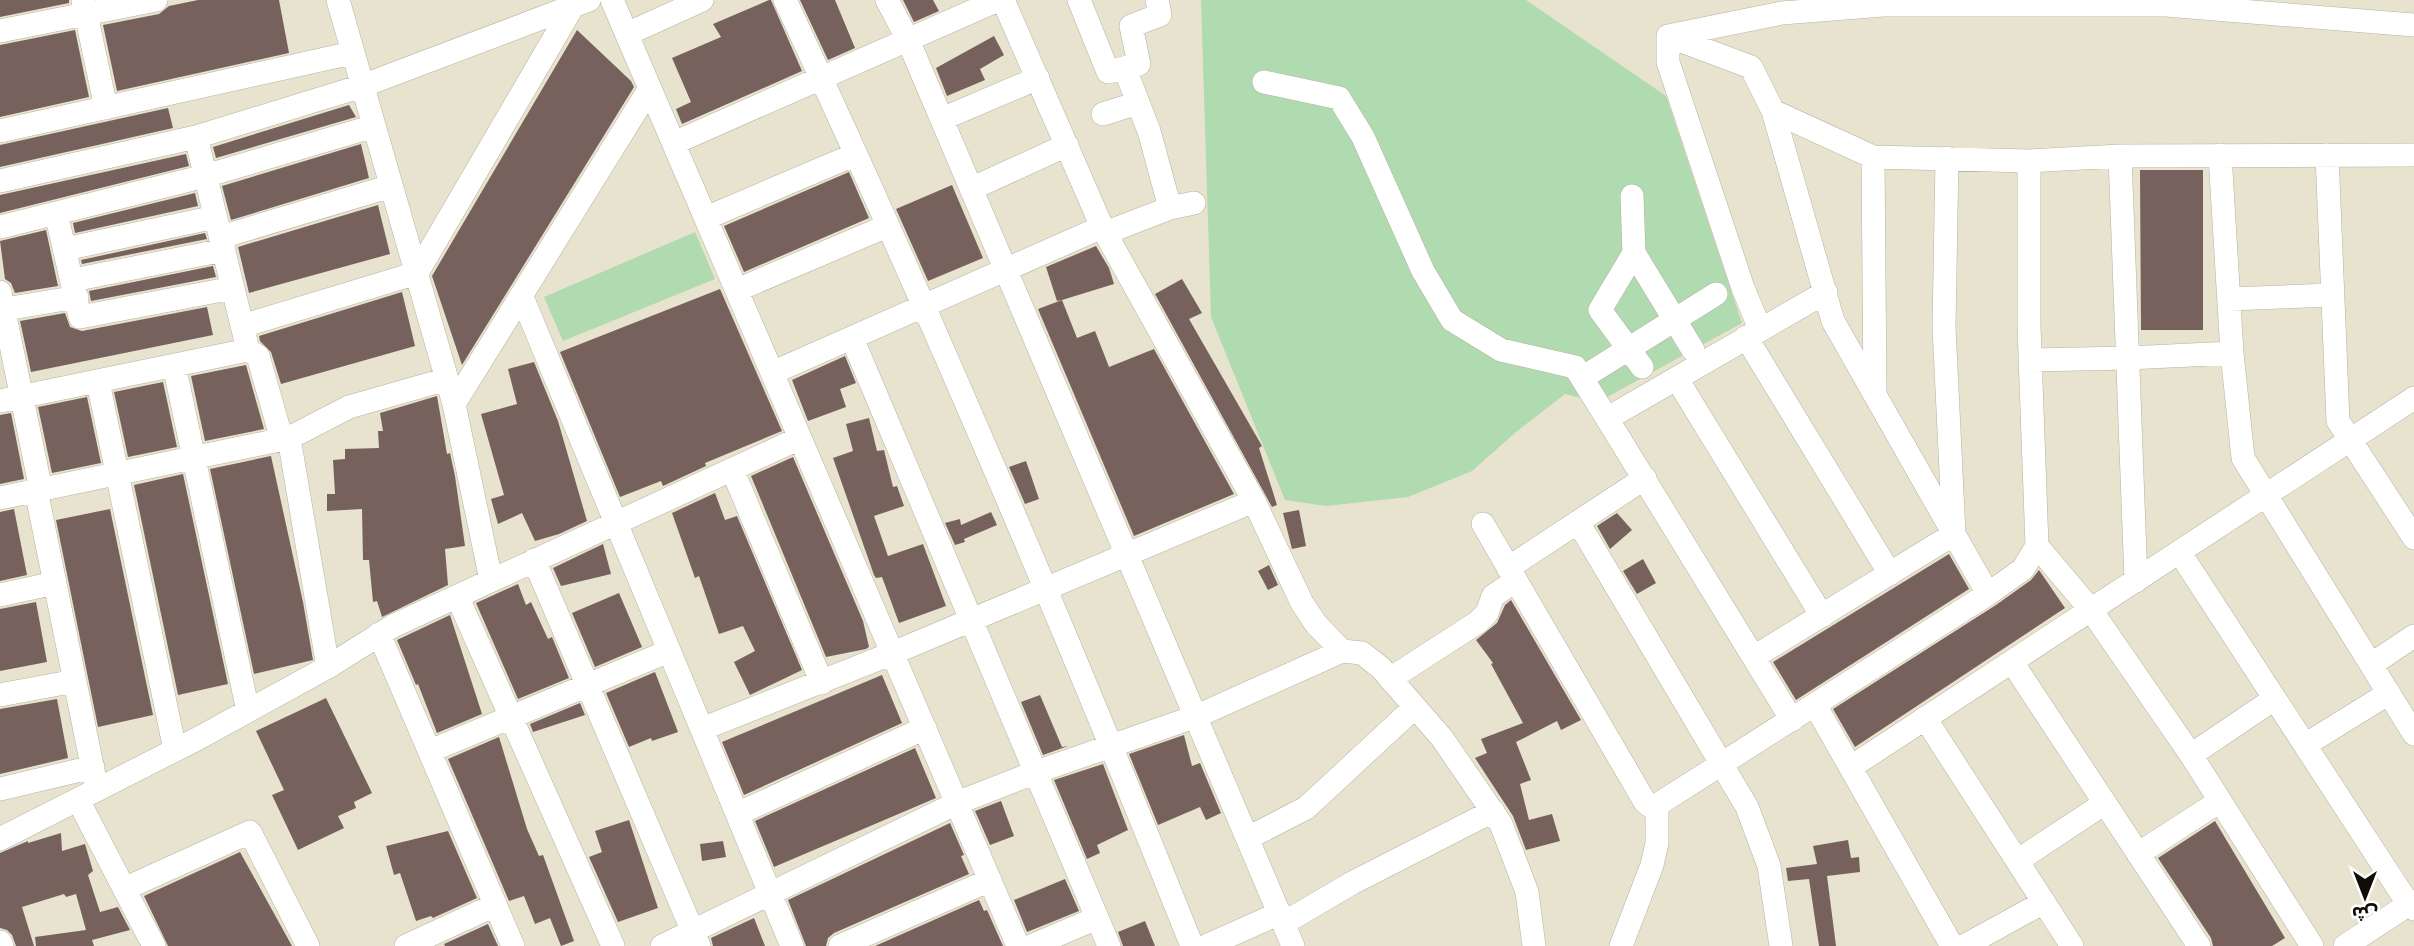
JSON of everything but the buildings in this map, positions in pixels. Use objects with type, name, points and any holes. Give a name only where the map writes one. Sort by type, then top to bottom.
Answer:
[{"type":"street","points":[[0,31],[84,7],[156,0]]},
{"type":"street","points":[[338,0],[454,404],[491,580]]},
{"type":"street","points":[[612,0],[1018,946]]},
{"type":"street","points":[[627,34],[702,0]]},
{"type":"street","points":[[785,0],[923,306],[1112,747],[1192,946]]},
{"type":"street","points":[[887,0],[908,40],[942,119],[1293,946]]},
{"type":"street","points":[[674,144],[998,0]]},
{"type":"street","points":[[1003,0],[1104,230],[1254,501],[1302,603],[1316,624],[1342,651]]},
{"type":"street","points":[[1079,0],[1108,72],[1139,64],[1131,26],[1160,15],[1157,0]]},
{"type":"street","points":[[0,181],[196,137],[362,86],[581,3]]},
{"type":"street","points":[[242,326],[417,273],[581,3]]},
{"type":"street","points":[[1668,36],[1782,13],[1883,5],[2166,5],[2414,26]]},
{"type":"street","points":[[84,7],[106,108]]},
{"type":"street","points":[[1668,36],[1751,67],[1773,111],[1833,321],[1988,594]]},
{"type":"street","points":[[1668,36],[1668,62],[1743,288],[1753,333],[1889,574]]},
{"type":"street","points":[[0,131],[352,53]]},
{"type":"street","points":[[1125,69],[1149,131],[1170,208]]},
{"type":"street","points":[[942,119],[1038,78]]},
{"type":"street","points":[[1264,82],[1339,98],[1363,137],[1423,271],[1452,320],[1501,350],[1575,367],[1792,720]]},
{"type":"street","points":[[454,404],[650,88]]},
{"type":"street","points":[[1103,114],[1138,103]]},
{"type":"street","points":[[1773,111],[1873,157],[2029,161],[2120,156],[2414,155]]},
{"type":"street","points":[[0,227],[205,176],[374,126]]},
{"type":"street","points":[[196,137],[248,350]]},
{"type":"street","points":[[971,189],[1067,145]]},
{"type":"street","points":[[706,218],[856,154]]},
{"type":"street","points":[[2220,155],[2232,353],[2243,458],[2414,734]]},
{"type":"street","points":[[2326,155],[2338,421],[2414,538]]},
{"type":"street","points":[[2120,156],[2136,581]]},
{"type":"street","points":[[1873,157],[1875,395]]},
{"type":"street","points":[[1947,158],[1944,327],[1954,534]]},
{"type":"street","points":[[1483,524],[1645,802],[1650,806],[1792,720],[1988,594],[2024,569],[2037,546],[2030,360],[2029,161]]},
{"type":"street","points":[[154,946],[124,889],[89,786],[75,681],[38,490],[11,399],[1,304],[75,288],[220,235],[391,186]]},
{"type":"street","points":[[1632,196],[1634,253],[1693,350]]},
{"type":"street","points":[[772,373],[1005,270],[1104,230],[1170,208],[1195,203]]},
{"type":"street","points":[[56,213],[80,317],[233,288]]},
{"type":"street","points":[[737,290],[887,226]]},
{"type":"street","points":[[65,249],[220,235]]},
{"type":"street","points":[[1634,253],[1600,310],[1635,358]]},
{"type":"street","points":[[1611,425],[1615,414],[1826,292]]},
{"type":"street","points":[[1582,378],[1635,358],[1674,320],[1716,294]]},
{"type":"street","points":[[2229,299],[2331,295]]},
{"type":"street","points":[[522,297],[792,946]]},
{"type":"street","points":[[852,338],[1109,946]]},
{"type":"street","points":[[11,399],[248,350],[258,356],[285,439],[328,667]]},
{"type":"street","points":[[2030,360],[2232,353]]},
{"type":"street","points":[[174,365],[248,711]]},
{"type":"street","points":[[0,498],[285,439],[349,408],[447,379]]},
{"type":"street","points":[[1677,379],[1822,615]]},
{"type":"street","points":[[97,382],[175,750]]},
{"type":"street","points":[[1851,767],[2414,398]]},
{"type":"street","points":[[0,839],[89,786],[175,750],[248,711],[328,667],[379,634],[800,438]]},
{"type":"street","points":[[732,469],[822,683]]},
{"type":"street","points":[[1390,679],[1478,622],[1487,613],[1493,596],[1512,575],[1578,522],[1645,478]]},
{"type":"street","points":[[702,729],[822,683],[1254,501]]},
{"type":"street","points":[[1578,522],[1747,807],[1769,866],[1781,946]]},
{"type":"street","points":[[1754,657],[1954,534]]},
{"type":"street","points":[[2037,546],[2091,610],[2191,755],[2312,946]]},
{"type":"street","points":[[2180,553],[2412,905],[2345,946]]},
{"type":"street","points":[[534,560],[696,939]]},
{"type":"street","points":[[0,595],[55,583]]},
{"type":"street","points":[[457,596],[612,946]]},
{"type":"street","points":[[379,634],[513,946]]},
{"type":"street","points":[[2372,664],[2414,636]]},
{"type":"street","points":[[429,751],[669,651]]},
{"type":"street","points":[[662,946],[696,939],[770,892],[957,803],[1036,772],[1197,716],[1342,651],[1362,653],[1390,679],[1442,738],[1493,811],[1501,824],[1527,892],[1534,946]]},
{"type":"street","points":[[2012,662],[2199,946]]},
{"type":"street","points":[[0,695],[75,681]]},
{"type":"street","points":[[2305,745],[2389,693]]},
{"type":"street","points":[[2191,755],[2274,699]]},
{"type":"street","points":[[1815,705],[1952,946]]},
{"type":"street","points":[[1248,838],[1306,808],[1415,707]]},
{"type":"street","points":[[1925,718],[2072,946]]},
{"type":"street","points":[[737,814],[925,728]]},
{"type":"street","points":[[0,789],[89,786]]},
{"type":"street","points":[[2138,854],[2221,801]]},
{"type":"street","points":[[2017,861],[2105,803]]},
{"type":"street","points":[[1620,946],[1652,865],[1657,842],[1657,804]]},
{"type":"street","points":[[1206,946],[1282,918],[1493,811]]},
{"type":"street","points":[[124,889],[250,832],[308,946]]},
{"type":"street","points":[[840,946],[990,880]]},
{"type":"street","points":[[1964,946],[2044,902]]},
{"type":"street","points":[[406,946],[495,905]]},
{"type":"street","points":[[1031,946],[1097,918]]},
{"type":"green space","points":[[1201,0],[1526,0],[1666,96],[1742,323],[1598,402],[1565,394],[1472,471],[1408,497],[1326,506],[1285,500],[1211,317]]},
{"type":"green space","points":[[695,232],[715,279],[563,341],[544,297]]}]
